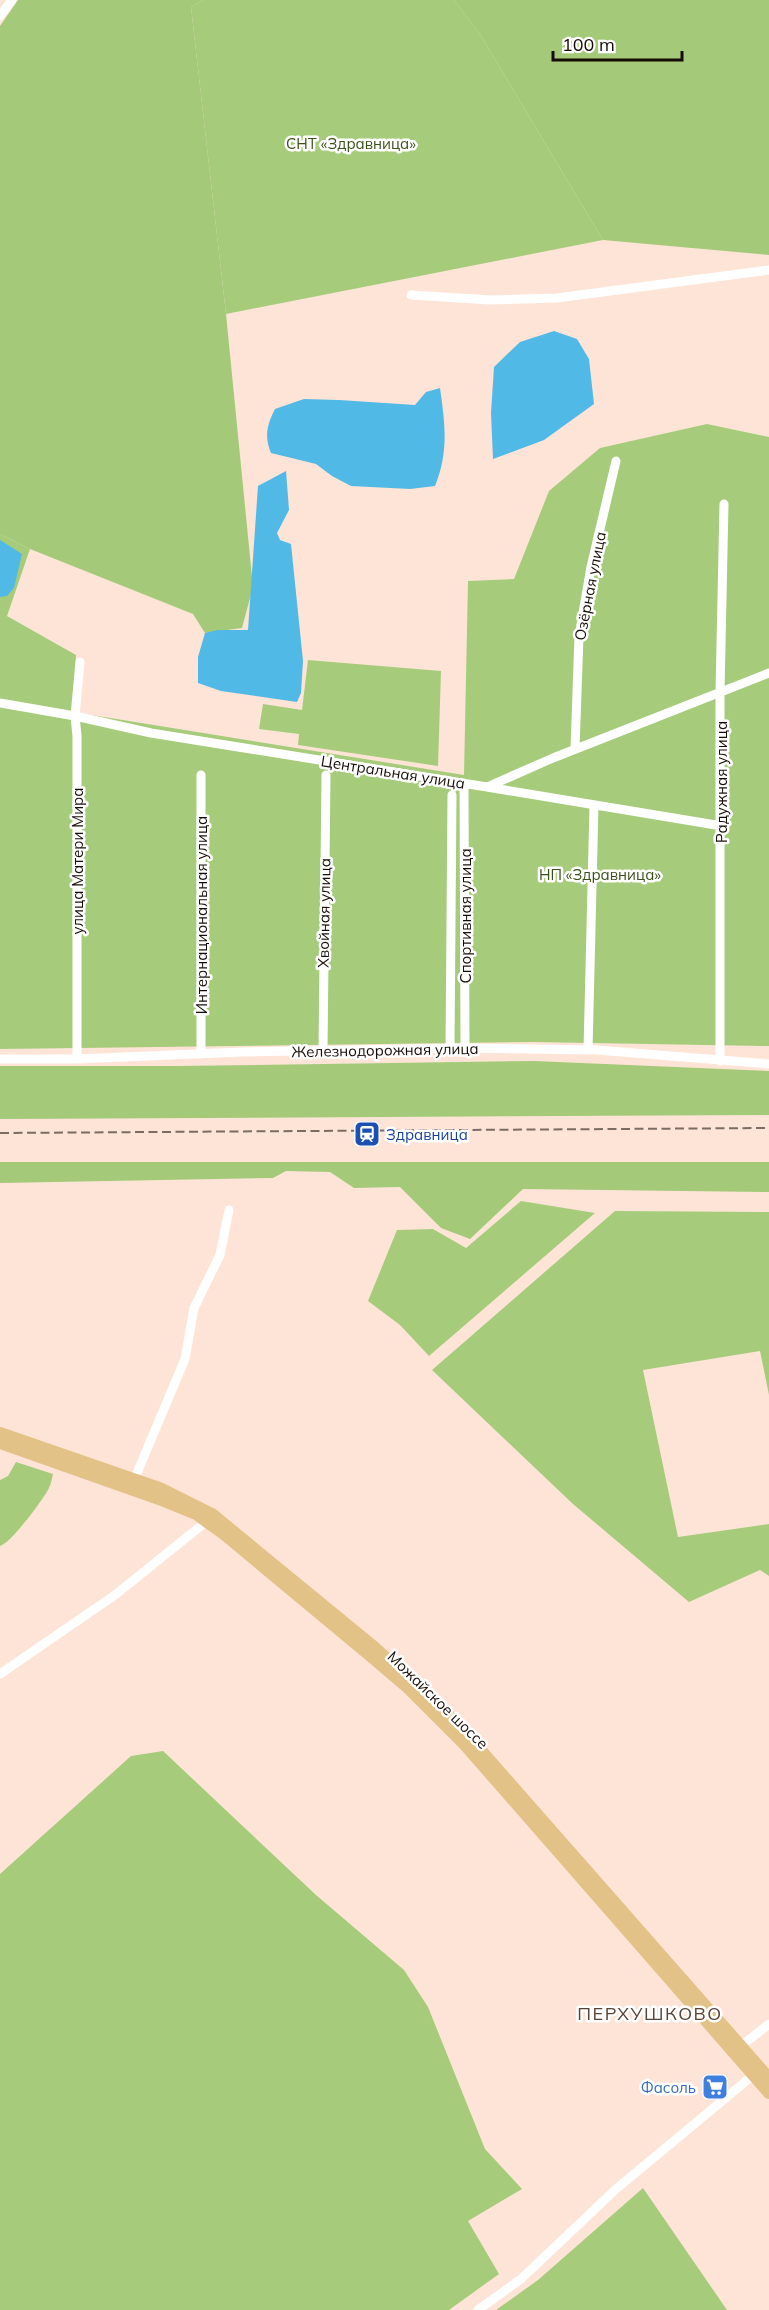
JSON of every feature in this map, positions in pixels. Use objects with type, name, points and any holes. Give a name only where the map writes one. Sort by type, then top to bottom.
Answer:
[{"type":"main road","name":"Можайское шоссе","points":[[0,1433],[184,1498],[212,1514],[414,1682],[448,1714],[514,1786],[741,2046],[762,2074],[769,2093]]},
{"type":"main road","name":"Можайское шоссе","points":[[0,1443],[180,1507],[207,1521],[408,1688],[465,1745],[762,2074]]},
{"type":"street","points":[[0,16],[12,0]]},
{"type":"street","points":[[411,295],[491,300],[557,298],[769,270]]},
{"type":"street","name":"Озёрная улица","points":[[575,749],[579,636],[591,567],[616,460]]},
{"type":"street","name":"Радужная улица","points":[[720,1061],[722,826],[720,692],[724,504]]},
{"type":"street","name":"улица Матери Мира","points":[[77,1059],[75,716],[80,662]]},
{"type":"street","name":"Центральная улица","points":[[0,703],[75,716],[151,733],[487,787],[575,749],[769,673]]},
{"type":"street","name":"Интернациональная улица","points":[[201,775],[201,1054]]},
{"type":"street","name":"Хвойная улица","points":[[323,1052],[326,775]]},
{"type":"street","name":"Спортивная улица","points":[[464,784],[465,1048]]},
{"type":"street","points":[[487,787],[722,826]]},
{"type":"street","points":[[450,1048],[452,795]]},
{"type":"street","points":[[588,1050],[594,805]]},
{"type":"street","name":"Железнодорожная улица","points":[[0,1059],[77,1059],[242,1052],[465,1048],[588,1050],[769,1064]]},
{"type":"street","points":[[134,1480],[185,1359],[194,1308],[220,1255],[229,1210]]},
{"type":"street","points":[[0,1674],[115,1595],[207,1521]]},
{"type":"street","points":[[741,2046],[769,2024]]},
{"type":"street","points":[[478,2310],[521,2279],[616,2190],[762,2074]]},
{"type":"green space","points":[[18,0],[203,0],[191,7],[226,314],[253,587],[242,628],[205,633],[193,614],[30,549],[0,534],[0,26]]},
{"type":"green space","name":"СНТ «Здравница»","points":[[203,0],[454,0],[480,34],[603,240],[226,314],[191,7]]},
{"type":"green space","points":[[454,0],[769,0],[769,255],[603,240],[480,34]]},
{"type":"green space","name":"НП «Здравница»","points":[[707,424],[769,437],[769,1046],[532,1042],[0,1049],[0,534],[30,549],[7,616],[76,655],[73,712],[464,775],[468,581],[514,579],[549,491],[600,448]]},
{"type":"green space","points":[[308,660],[441,671],[438,766],[298,745],[299,734],[259,729],[263,704],[302,710]]},
{"type":"green space","points":[[534,1061],[769,1071],[769,1115],[0,1119],[0,1066]]},
{"type":"green space","points":[[0,1162],[769,1162],[769,1192],[523,1189],[470,1239],[441,1228],[400,1187],[354,1188],[330,1172],[286,1171],[273,1178],[0,1183]]},
{"type":"green space","points":[[521,1201],[595,1213],[429,1356],[400,1325],[368,1301],[397,1230],[433,1229],[466,1248]]},
{"type":"green space","points":[[615,1211],[769,1212],[769,1395],[760,1351],[643,1370],[678,1537],[769,1524],[769,1576],[760,1570],[689,1602],[573,1504],[432,1370]]},
{"type":"green space","points":[[16,1462],[53,1474],[49,1488],[34,1511],[0,1546],[0,1480],[8,1476]]},
{"type":"green space","points":[[163,1751],[316,1895],[404,1970],[428,2007],[485,2149],[522,2189],[468,2221],[499,2274],[449,2310],[0,2310],[0,1874],[131,1756]]},
{"type":"green space","points":[[643,2188],[727,2310],[496,2310],[538,2280]]},
{"type":"water","points":[[554,331],[577,339],[589,359],[594,404],[544,440],[493,459],[491,413],[494,367],[520,342]]},
{"type":"water","points":[[440,388],[444,449],[435,486],[410,489],[351,486],[316,464],[271,453],[267,431],[275,409],[304,399],[415,405],[426,392]]},
{"type":"water","points":[[286,471],[289,510],[277,533],[280,540],[291,544],[303,661],[301,693],[297,702],[221,691],[198,683],[198,657],[205,633],[218,630],[248,630],[258,486]]},
{"type":"water","points":[[0,540],[22,554],[14,588],[7,596],[0,597]]},
{"type":"railway","points":[[0,1133],[769,1128]]},
{"type":"place","name":"Здравница","points":[[367,1134]]},
{"type":"place","name":"Фасоль","points":[[715,2087]]},
{"type":"district","name":"ПЕРХУШКОВО","points":[[650,2013]]}]
